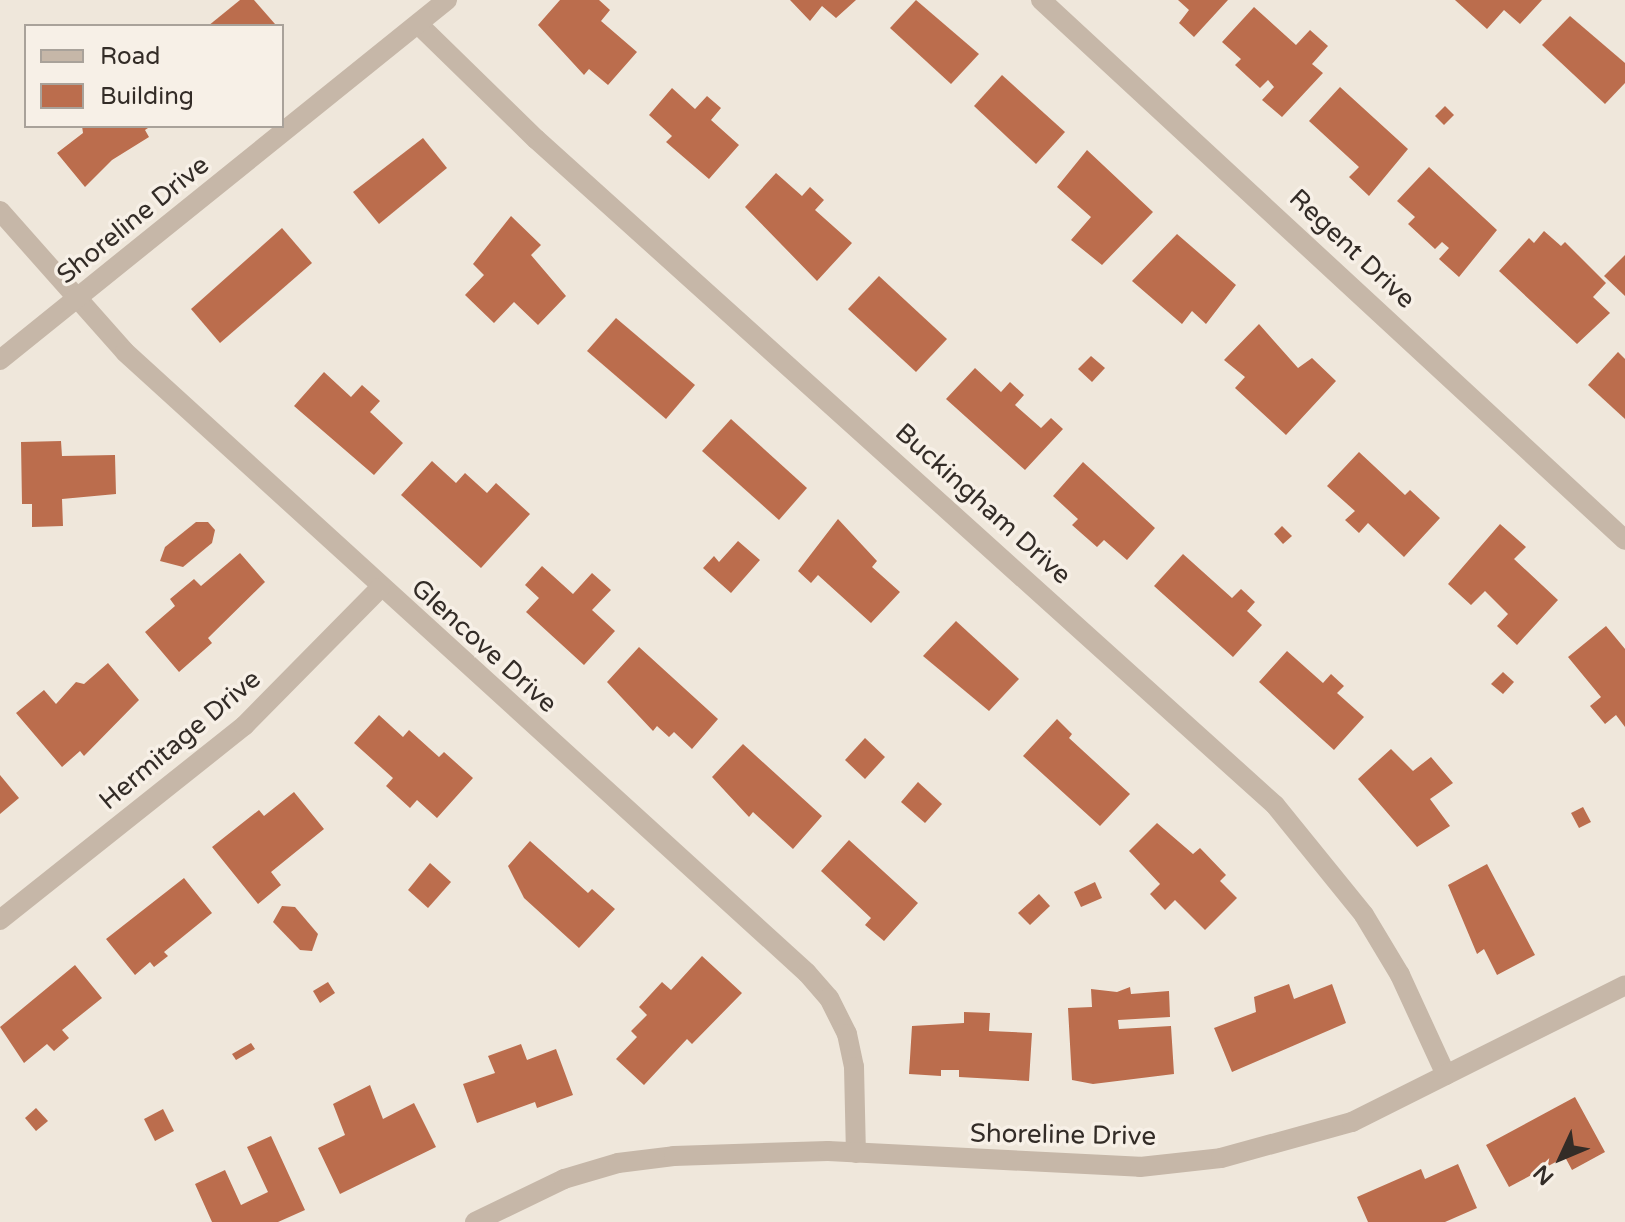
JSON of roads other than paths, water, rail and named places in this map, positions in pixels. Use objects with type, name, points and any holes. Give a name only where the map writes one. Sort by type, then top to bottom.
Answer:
[{"type":"street","name":"Shoreline Drive","points":[[0,360],[447,0]]},
{"type":"street","name":"Regent Drive","points":[[1041,0],[1625,540]]},
{"type":"street","name":"Buckingham Drive","points":[[418,24],[536,139],[1275,805],[1364,915],[1400,975],[1446,1075]]},
{"type":"street","name":"Glencove Drive","points":[[0,211],[75,300],[380,588],[829,998],[847,1034],[854,1067],[856,1153]]},
{"type":"street","name":"Hermitage Drive","points":[[0,920],[244,726],[380,588]]},
{"type":"street","name":"Shoreline Drive","points":[[475,1222],[564,1179],[618,1163],[674,1156],[856,1153],[1126,1167],[1221,1158],[1352,1122],[1625,985]]}]
